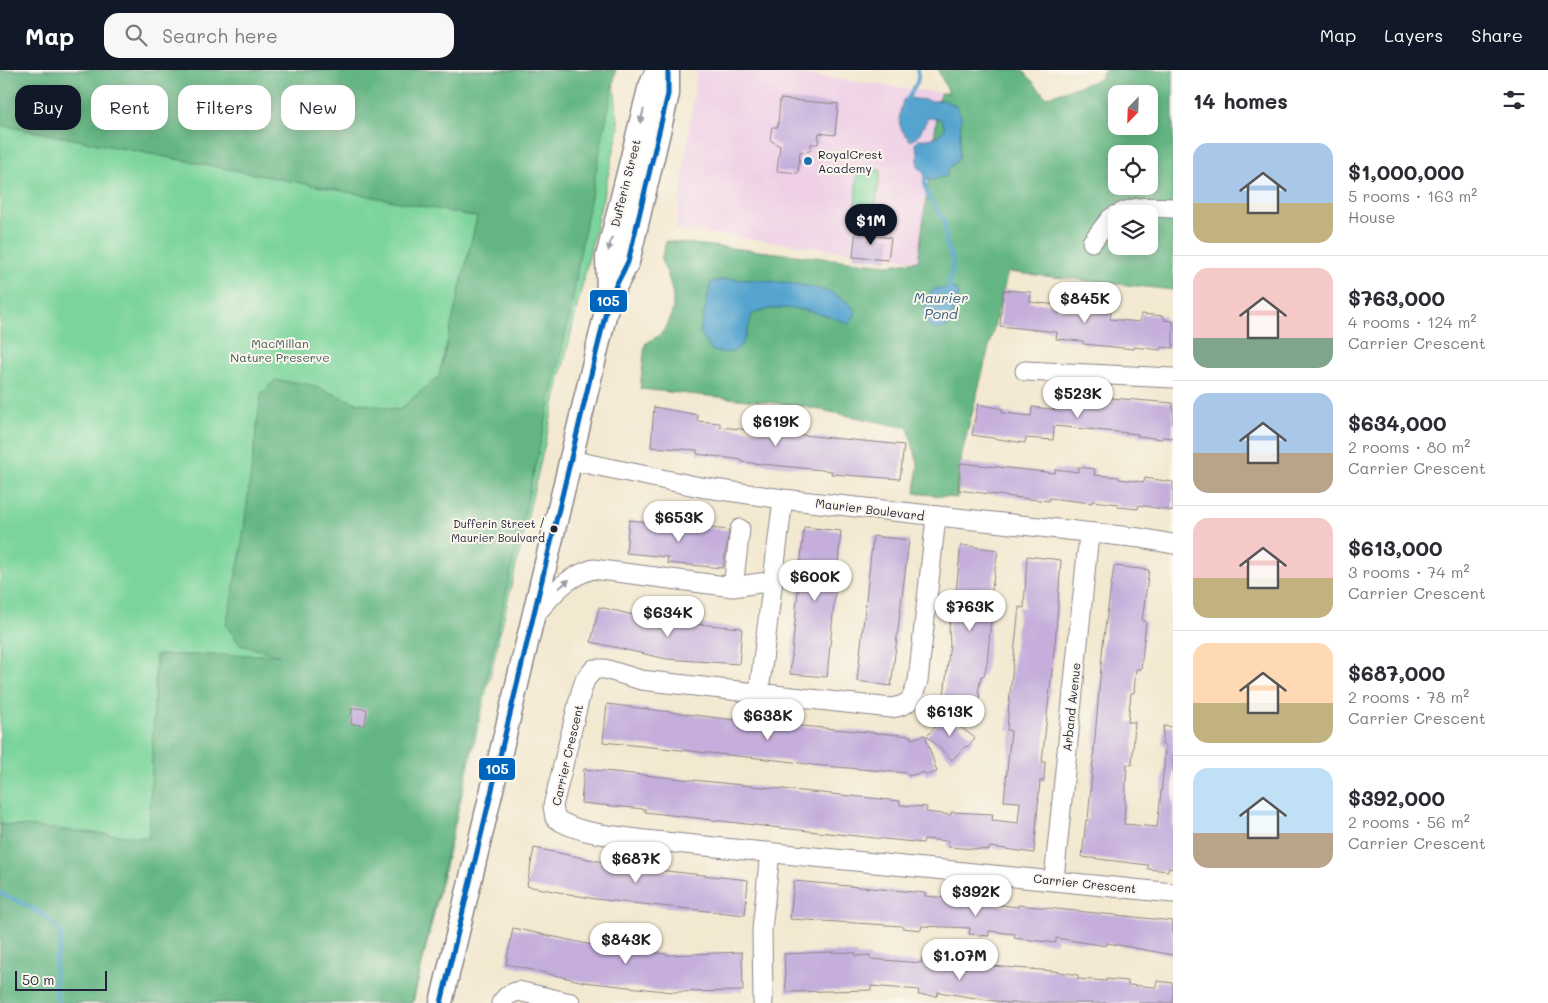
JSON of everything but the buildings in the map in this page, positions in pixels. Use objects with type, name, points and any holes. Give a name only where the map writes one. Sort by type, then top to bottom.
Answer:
[{"type":"main road","name":"Dufferin Street","points":[[441,1003],[608,299],[607,257],[649,89],[657,70]]},
{"type":"main road","name":"Dufferin Street","points":[[608,299],[628,262],[668,94],[668,70]]},
{"type":"street","points":[[1158,207],[1173,208]]},
{"type":"street","points":[[1092,242],[1108,222]]},
{"type":"street","points":[[1025,371],[1173,378]]},
{"type":"street","name":"Maurier Boulevard","points":[[570,460],[700,487],[782,499],[1089,534],[1140,538],[1173,544]]},
{"type":"street","points":[[759,692],[782,499]]},
{"type":"street","name":"Carrier Crescent","points":[[936,517],[918,681],[912,698],[903,706],[891,708],[642,680],[604,669],[594,669],[584,680],[553,806],[555,818],[566,826],[582,830],[645,840],[1173,893]]},
{"type":"street","points":[[733,587],[740,529]]},
{"type":"street","name":"Arband Avenue","points":[[1054,880],[1089,534]]},
{"type":"street","points":[[531,620],[560,586],[575,575],[593,569],[733,587],[773,581]]},
{"type":"street","points":[[763,1003],[762,930],[770,852]]},
{"type":"street","points":[[501,1003],[508,996],[518,991],[571,1003]]},
{"type":"shaded area","name":"RoyalCrest Academy","points":[[697,70],[768,70],[940,93],[918,261],[676,229]]},
{"type":"green space","name":"MacMillan Nature Preserve","points":[[0,70],[612,70],[619,129],[413,1003],[0,1003]]},
{"type":"green space","points":[[0,70],[616,70],[580,253],[572,306],[412,1003],[0,1003],[0,824],[149,838],[156,655],[279,655],[240,645],[226,625],[241,551],[261,394],[275,380],[308,384],[354,402],[399,410],[439,376],[477,217],[26,130],[81,130],[81,85],[15,85],[15,128],[0,125]]},
{"type":"green space","points":[[938,70],[1023,70],[1046,97],[1100,79],[1104,70],[1173,70],[1173,290],[1008,272],[962,453],[957,498],[915,493],[918,464],[908,428],[796,405],[640,389],[645,344],[662,332],[669,322],[672,313],[673,295],[661,260],[666,241],[888,265],[918,261],[940,93],[949,93]]},
{"type":"green space","points":[[857,169],[881,170],[875,210],[855,208]]},
{"type":"water","points":[[908,98],[933,101],[944,100],[956,106],[961,116],[959,159],[948,169],[946,177],[939,177],[935,180],[925,178],[924,173],[918,167],[918,152],[915,143],[919,139],[933,138],[945,129],[941,119],[928,118],[918,136],[911,141],[899,122],[903,100]]},
{"type":"water","points":[[726,279],[757,280],[817,288],[834,294],[848,302],[856,313],[849,324],[801,310],[776,308],[764,310],[752,314],[744,339],[736,350],[721,352],[711,350],[700,332],[711,282]]},
{"type":"water","name":"Maurier Pond","points":[[934,289],[956,289],[959,294],[948,327],[936,330],[929,327],[925,317],[926,302]]},
{"type":"waterway","points":[[908,98],[916,85],[918,78],[917,70]]},
{"type":"waterway","points":[[925,178],[928,196],[944,220],[946,241],[953,263],[949,288]]},
{"type":"waterway","points":[[0,893],[47,918],[59,933],[61,944],[55,971],[58,1003]]},
{"type":"transit line","name":"105","points":[[441,1003],[609,299],[628,262],[668,94],[668,70]]},
{"type":"place","name":"RoyalCrest Academy","points":[[808,161]]},
{"type":"place","name":"Dufferin Street / Maurier Boulvard","points":[[554,529]]}]
